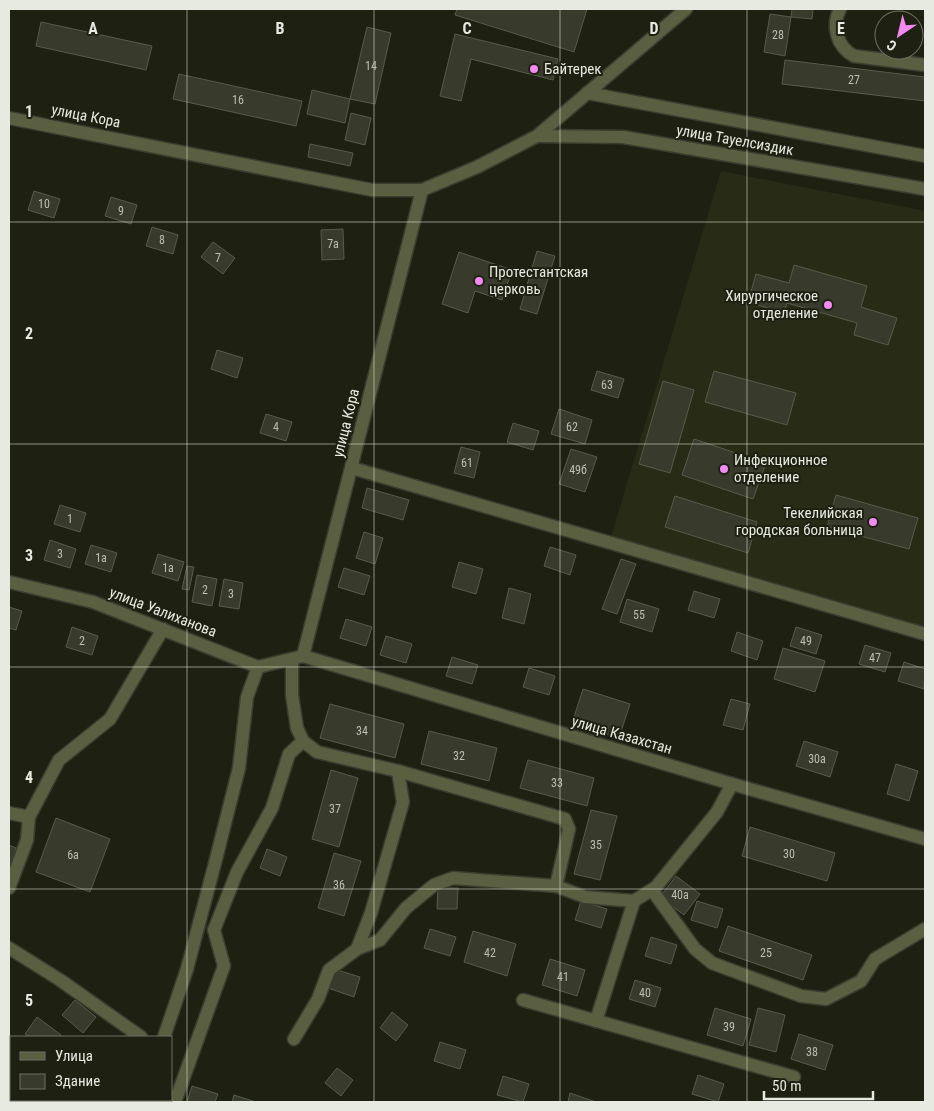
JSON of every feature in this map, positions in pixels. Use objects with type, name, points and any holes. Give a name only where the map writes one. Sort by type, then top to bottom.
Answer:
[{"type":"street","points":[[537,136],[683,9]]},
{"type":"street","points":[[840,9],[837,15],[837,40],[846,52],[854,56],[925,65]]},
{"type":"street","name":"улица Тауелсиздик","points":[[587,93],[925,156]]},
{"type":"street","name":"улица Кора","points":[[9,118],[372,190],[422,190],[477,167],[537,136]]},
{"type":"street","name":"улица Тауелсиздик","points":[[537,136],[623,137],[925,189]]},
{"type":"street","name":"улица Кора","points":[[303,741],[297,728],[292,695],[352,468],[422,190]]},
{"type":"street","points":[[352,468],[925,634]]},
{"type":"street","name":"улица Уалиханова","points":[[9,582],[94,602],[258,667]]},
{"type":"street","points":[[9,888],[27,840],[28,817],[59,760],[110,719],[163,629]]},
{"type":"street","points":[[164,1036],[187,968],[216,863],[239,768],[247,697],[258,667],[302,658]]},
{"type":"street","name":"улица Казахстан","points":[[302,658],[925,839]]},
{"type":"street","points":[[175,1102],[224,966],[214,930],[237,872],[272,808],[289,754],[303,741],[316,752],[398,771],[565,819],[568,829],[556,886]]},
{"type":"street","points":[[357,950],[371,913],[403,802],[398,771]]},
{"type":"street","points":[[294,1039],[318,998],[329,970],[357,950],[380,940],[406,908],[434,884],[453,878],[556,886],[585,897],[634,901],[652,890],[717,812],[732,784]]},
{"type":"street","points":[[9,813],[28,817]]},
{"type":"street","points":[[652,890],[695,949],[712,963],[801,996],[826,999],[861,981],[875,960],[925,929]]},
{"type":"street","points":[[596,1021],[634,901]]},
{"type":"street","points":[[9,948],[60,980],[140,1036]]},
{"type":"street","points":[[522,1000],[794,1077]]},
{"type":"shaded area","points":[[721,171],[925,211],[925,633],[608,547]]},
{"type":"building","points":[[457,9],[587,9],[574,52],[455,15]]},
{"type":"building","points":[[792,9],[813,9],[812,19],[791,17]]},
{"type":"building","points":[[770,14],[791,17],[785,56],[764,52]]},
{"type":"building","points":[[41,22],[152,46],[146,70],[36,46]]},
{"type":"building","points":[[367,27],[391,33],[375,104],[350,99]]},
{"type":"building","name":"Байтерек","points":[[455,34],[558,59],[553,80],[471,59],[461,101],[440,96]]},
{"type":"building","points":[[785,60],[925,77],[925,101],[782,84]]},
{"type":"building","points":[[179,74],[302,101],[296,126],[173,99]]},
{"type":"building","points":[[312,90],[350,99],[345,123],[307,114]]},
{"type":"building","points":[[351,113],[371,118],[365,145],[345,140]]},
{"type":"building","points":[[310,144],[353,153],[350,166],[308,157]]},
{"type":"building","points":[[34,191],[60,199],[54,218],[28,210]]},
{"type":"building","points":[[111,197],[137,205],[131,224],[105,216]]},
{"type":"building","points":[[152,227],[178,235],[173,254],[146,246]]},
{"type":"building","points":[[343,229],[344,259],[322,260],[321,230]]},
{"type":"building","points":[[213,242],[235,258],[223,274],[201,257]]},
{"type":"building","points":[[537,251],[555,256],[537,314],[520,309]]},
{"type":"building","name":"Протестантская церковь","points":[[459,252],[512,270],[502,300],[475,291],[468,313],[442,304]]},
{"type":"building","name":"Хирургическое отделение","points":[[794,265],[867,286],[861,307],[897,318],[888,345],[854,335],[857,323],[787,303],[784,313],[748,302],[756,274],[789,283]]},
{"type":"building","points":[[217,350],[243,358],[237,378],[211,369]]},
{"type":"building","points":[[597,371],[624,379],[618,398],[591,390]]},
{"type":"building","name":"Инфекционное отделение","points":[[714,371],[796,393],[787,425],[705,402]]},
{"type":"building","points":[[663,381],[694,390],[670,473],[639,464]]},
{"type":"building","points":[[559,409],[592,420],[585,444],[551,434]]},
{"type":"building","points":[[266,414],[292,422],[286,441],[260,433]]},
{"type":"building","points":[[513,423],[539,431],[533,450],[507,442]]},
{"type":"building","name":"Инфекционное отделение","points":[[694,439],[766,463],[753,499],[682,475]]},
{"type":"building","points":[[461,447],[480,452],[474,478],[454,473]]},
{"type":"building","points":[[571,449],[597,457],[585,492],[559,484]]},
{"type":"building","points":[[367,488],[409,500],[403,520],[362,508]]},
{"type":"building","name":"Текелийская городская больница","points":[[836,495],[918,518],[909,549],[827,527]]},
{"type":"building","points":[[675,496],[757,522],[748,553],[665,527]]},
{"type":"building","points":[[60,505],[86,513],[80,532],[54,524]]},
{"type":"building","points":[[364,532],[383,538],[375,564],[356,558]]},
{"type":"building","points":[[50,540],[76,549],[70,568],[44,560]]},
{"type":"building","points":[[91,545],[117,553],[111,572],[85,564]]},
{"type":"building","points":[[550,547],[576,555],[570,575],[544,566]]},
{"type":"building","points":[[158,554],[184,562],[178,581],[152,573]]},
{"type":"building","points":[[621,559],[636,564],[617,614],[602,609]]},
{"type":"building","points":[[459,562],[483,569],[476,594],[452,587]]},
{"type":"building","points":[[187,566],[194,567],[189,590],[182,589]]},
{"type":"building","points":[[344,568],[370,576],[364,595],[338,587]]},
{"type":"building","points":[[197,575],[217,579],[212,606],[192,602]]},
{"type":"building","points":[[224,579],[243,583],[239,609],[219,606]]},
{"type":"building","points":[[509,588],[531,594],[524,624],[502,618]]},
{"type":"building","points":[[694,591],[720,599],[714,618],[688,610]]},
{"type":"building","points":[[627,599],[659,609],[652,632],[620,622]]},
{"type":"building","points":[[9,607],[22,611],[16,630],[9,628]]},
{"type":"building","points":[[346,619],[372,627],[366,646],[340,638]]},
{"type":"building","points":[[72,627],[98,636],[92,655],[66,647]]},
{"type":"building","points":[[796,627],[822,635],[816,654],[790,646]]},
{"type":"building","points":[[737,632],[763,641],[757,660],[731,651]]},
{"type":"building","points":[[386,636],[412,644],[406,663],[380,655]]},
{"type":"building","points":[[865,645],[891,653],[885,672],[859,664]]},
{"type":"building","points":[[783,648],[825,661],[815,692],[774,679]]},
{"type":"building","points":[[452,657],[478,665],[472,684],[446,676]]},
{"type":"building","points":[[904,662],[925,669],[924,689],[898,681]]},
{"type":"building","points":[[529,668],[555,676],[549,695],[523,687]]},
{"type":"building","points":[[583,689],[630,704],[619,738],[572,723]]},
{"type":"building","points":[[731,699],[750,704],[743,730],[723,725]]},
{"type":"building","points":[[330,704],[404,724],[395,758],[320,738]]},
{"type":"building","points":[[429,731],[497,748],[489,781],[421,764]]},
{"type":"building","points":[[804,741],[838,752],[830,777],[796,766]]},
{"type":"building","points":[[528,760],[594,778],[587,806],[520,788]]},
{"type":"building","points":[[896,764],[918,771],[909,801],[887,794]]},
{"type":"building","points":[[331,770],[358,778],[339,847],[312,839]]},
{"type":"building","points":[[591,810],[617,816],[600,880],[574,874]]},
{"type":"building","points":[[56,818],[110,839],[90,892],[36,872]]},
{"type":"building","points":[[750,827],[835,853],[827,881],[742,856]]},
{"type":"building","points":[[9,845],[16,848],[10,867],[9,866]]},
{"type":"building","points":[[267,849],[287,857],[280,876],[260,868]]},
{"type":"building","points":[[334,853],[361,861],[344,916],[318,908]]},
{"type":"building","points":[[676,876],[700,894],[684,915],[660,897]]},
{"type":"building","points":[[438,888],[458,888],[457,909],[437,909]]},
{"type":"building","points":[[581,901],[607,909],[601,928],[575,920]]},
{"type":"building","points":[[697,901],[723,909],[717,928],[691,920]]},
{"type":"building","points":[[728,926],[812,955],[803,980],[719,951]]},
{"type":"building","points":[[430,929],[456,937],[450,956],[424,948]]},
{"type":"building","points":[[473,931],[516,944],[507,976],[464,962]]},
{"type":"building","points":[[651,937],[677,945],[671,964],[645,956]]},
{"type":"building","points":[[550,959],[585,970],[577,996],[542,985]]},
{"type":"building","points":[[334,969],[360,977],[354,997],[328,988]]},
{"type":"building","points":[[635,980],[661,988],[655,1007],[629,999]]},
{"type":"building","points":[[75,1000],[96,1017],[83,1033],[62,1015]]},
{"type":"building","points":[[715,1008],[751,1019],[743,1046],[707,1035]]},
{"type":"building","points":[[758,1008],[785,1015],[776,1052],[749,1045]]},
{"type":"building","points":[[392,1012],[408,1025],[396,1041],[380,1028]]},
{"type":"building","points":[[37,1017],[61,1035],[28,1036],[25,1034]]},
{"type":"building","points":[[799,1034],[833,1045],[825,1070],[791,1059]]},
{"type":"building","points":[[440,1042],[466,1050],[460,1069],[434,1061]]},
{"type":"building","points":[[10,1067],[9,1098],[9,1069]]},
{"type":"building","points":[[337,1068],[353,1080],[341,1096],[325,1083]]},
{"type":"building","points":[[698,1075],[724,1084],[718,1102],[692,1094]]},
{"type":"building","points":[[503,1076],[529,1084],[523,1102],[497,1095]]},
{"type":"building","points":[[192,1086],[218,1094],[215,1102],[187,1102]]},
{"type":"building","points":[[570,1093],[596,1102],[568,1102]]},
{"type":"building","points":[[234,1095],[256,1102],[232,1102]]},
{"type":"place","name":"Байтерек","points":[[534,69]]},
{"type":"place","name":"Протестантская церковь","points":[[479,281]]},
{"type":"place","name":"Хирургическое отделение","points":[[828,305]]},
{"type":"place","name":"Инфекционное отделение","points":[[724,469]]},
{"type":"place","name":"Текелийская городская больница","points":[[873,522]]}]
